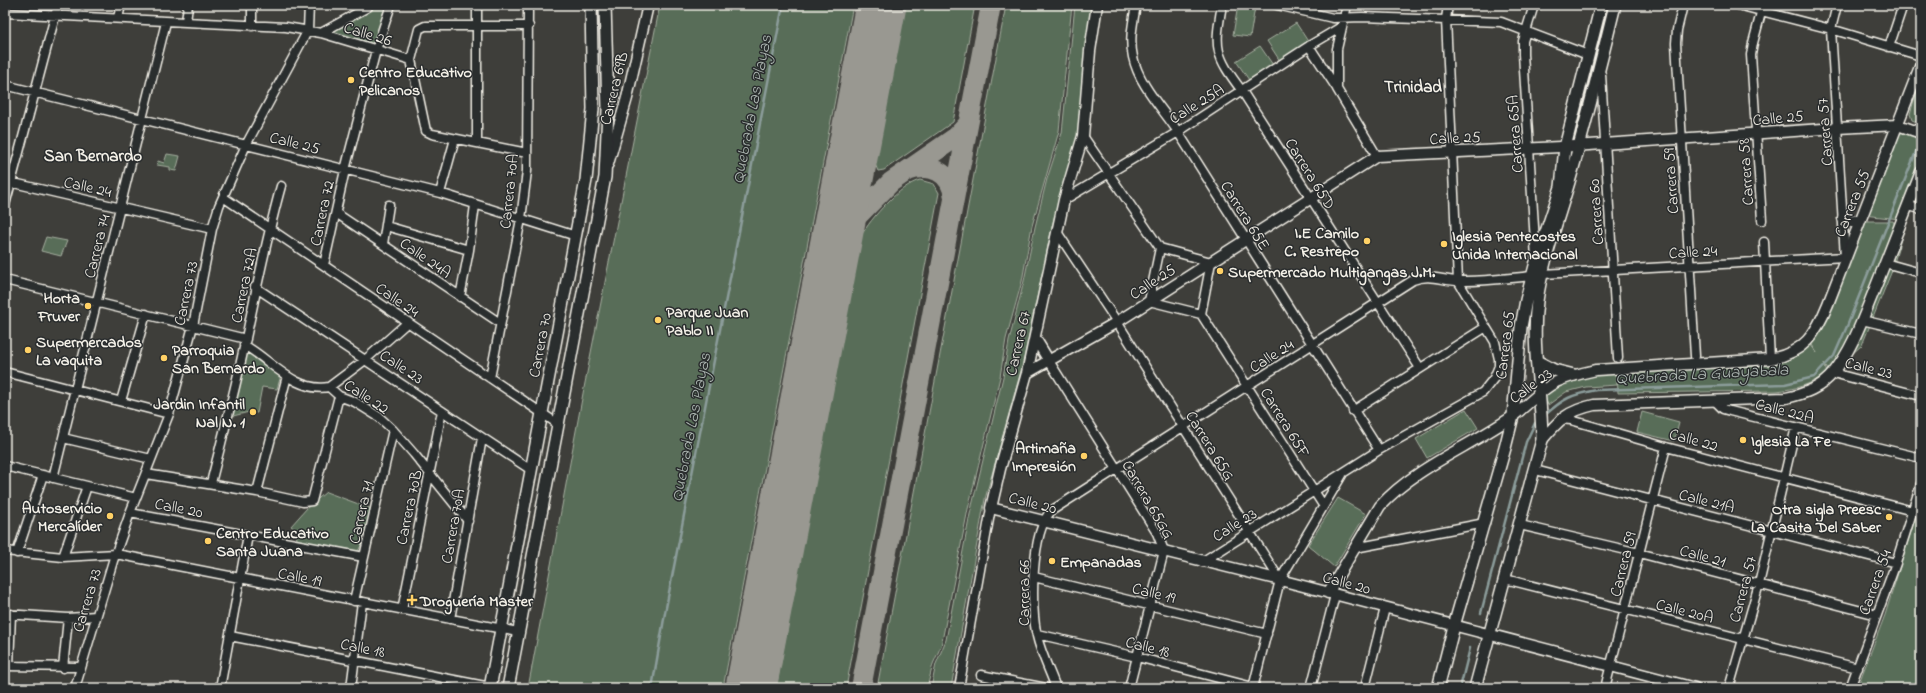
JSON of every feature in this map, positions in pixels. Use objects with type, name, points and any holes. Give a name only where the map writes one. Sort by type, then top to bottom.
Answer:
[{"type":"main road","name":"Carrera 70","points":[[490,687],[586,180],[592,131],[591,5]]},
{"type":"main road","name":"Carrera 70","points":[[508,688],[605,177],[608,110],[604,5]]},
{"type":"main road","name":"Carrera 65","points":[[1475,688],[1542,440],[1537,361],[1536,315],[1538,275],[1536,262],[1561,187],[1565,147],[1601,5]]},
{"type":"main road","name":"Carrera 65","points":[[1438,688],[1454,626],[1485,523],[1513,416],[1521,327],[1580,146],[1615,5]]},
{"type":"main road","points":[[1537,361],[1554,370],[1574,375]]},
{"type":"street","points":[[5,205],[8,182],[35,92],[58,5]]},
{"type":"street","points":[[118,18],[121,5]]},
{"type":"street","points":[[186,22],[188,5]]},
{"type":"street","points":[[252,5],[252,26]]},
{"type":"street","name":"Carrera 73","points":[[75,688],[96,616],[130,513],[169,414],[193,326],[212,229],[223,196],[246,145],[308,30],[309,5]]},
{"type":"street","name":"Carrera 72","points":[[324,265],[345,170],[376,50],[391,5]]},
{"type":"street","points":[[477,5],[477,143]]},
{"type":"street","name":"Carrera 70A","points":[[490,378],[521,218],[527,153],[528,5]]},
{"type":"street","name":"Carrera 69B","points":[[605,177],[627,98],[648,5]]},
{"type":"street","name":"Carrera 67","points":[[959,688],[991,508],[1000,469],[1027,373],[1064,200],[1083,136],[1090,51],[1097,5]]},
{"type":"street","name":"Carrera 65E","points":[[1136,5],[1132,38],[1133,57],[1144,83],[1178,132],[1379,450]]},
{"type":"street","name":"Carrera 65D","points":[[1222,5],[1218,29],[1220,57],[1224,67],[1242,91],[1420,368]]},
{"type":"street","points":[[1277,5],[1324,17],[1446,19],[1501,22],[1526,30],[1588,55]]},
{"type":"street","points":[[1337,89],[1336,61],[1342,27],[1348,5]]},
{"type":"street","points":[[1353,411],[1486,327],[1458,281],[1446,19],[1448,5]]},
{"type":"street","name":"Carrera 59","points":[[1683,5],[1677,30],[1676,43],[1695,356]]},
{"type":"street","points":[[1738,5],[1762,8],[1921,56]]},
{"type":"street","name":"Carrera 57","points":[[1836,5],[1831,29],[1845,257]]},
{"type":"street","points":[[1889,47],[1902,5]]},
{"type":"street","name":"Carrera 65A","points":[[1535,6],[1523,41],[1522,54],[1536,262]]},
{"type":"street","points":[[321,33],[368,7]]},
{"type":"street","name":"Carrera 58","points":[[1762,8],[1751,55],[1762,220]]},
{"type":"street","name":"Calle 26","points":[[5,13],[252,26],[286,26],[321,33],[411,60]]},
{"type":"street","name":"Carrera 74","points":[[53,478],[166,22]]},
{"type":"street","points":[[527,153],[432,134],[426,131],[411,60],[419,29],[431,25],[529,26]]},
{"type":"street","name":"Calle 25A","points":[[1064,200],[1110,174],[1178,132],[1309,46],[1342,27]]},
{"type":"street","points":[[1309,46],[1337,89],[1377,156]]},
{"type":"street","name":"Carrera 55","points":[[1800,347],[1816,330],[1822,319],[1845,257],[1899,126],[1921,64]]},
{"type":"street","name":"Carrera 60","points":[[1600,65],[1618,358]]},
{"type":"street","name":"Calle 25","points":[[5,85],[440,193],[576,236]]},
{"type":"street","name":"Calle 25","points":[[1027,373],[1117,322],[1377,156],[1565,147],[1838,128],[1899,126],[1921,133]]},
{"type":"street","points":[[1083,136],[1160,248],[1210,262],[1201,314],[1149,301],[1160,248]]},
{"type":"street","points":[[440,193],[455,138]]},
{"type":"street","points":[[1833,373],[1849,347],[1862,320],[1921,172]]},
{"type":"street","name":"Calle 24","points":[[8,182],[212,229]]},
{"type":"street","name":"Carrera 72A","points":[[211,483],[245,342],[255,287],[281,186]]},
{"type":"street","name":"Calle 24","points":[[223,196],[558,424]]},
{"type":"street","points":[[383,244],[389,205]]},
{"type":"street","points":[[460,297],[469,250],[475,205]]},
{"type":"street","points":[[1908,206],[1921,209]]},
{"type":"street","name":"Calle 24A","points":[[336,213],[500,323]]},
{"type":"street","points":[[1843,218],[1851,221],[1860,220]]},
{"type":"street","points":[[386,226],[469,250]]},
{"type":"street","name":"Carrera 65G","points":[[1057,232],[1117,322],[1280,580]]},
{"type":"street","points":[[1764,242],[1770,359]]},
{"type":"street","name":"Calle 24","points":[[1044,520],[1051,511],[1072,496],[1117,470],[1378,303],[1422,277],[1431,276],[1458,281],[1690,265],[1845,257]]},
{"type":"street","points":[[1885,263],[1921,273]]},
{"type":"street","name":"Calle 22","points":[[5,280],[193,326],[245,342],[287,376],[314,388],[329,387],[339,396],[355,402],[379,417],[392,430],[468,521]]},
{"type":"street","name":"Calle 23","points":[[255,287],[531,470]]},
{"type":"street","points":[[121,401],[146,314]]},
{"type":"street","name":"Carrera 65F","points":[[1201,314],[1323,504]]},
{"type":"street","points":[[1862,320],[1921,334]]},
{"type":"street","points":[[329,387],[365,360],[408,322]]},
{"type":"street","name":"Calle 23","points":[[1202,562],[1379,450],[1483,392],[1494,378],[1499,366],[1496,346],[1486,327]]},
{"type":"street","points":[[1035,338],[1049,361]]},
{"type":"street","name":"Calle 23","points":[[1331,594],[1355,548],[1380,506],[1389,495],[1411,479],[1513,416],[1540,392],[1557,382],[1574,375],[1604,370],[1770,359],[1790,353],[1800,347]]},
{"type":"street","name":"Carrera 65GG","points":[[1049,361],[1157,533],[1164,551],[1129,688]]},
{"type":"street","points":[[5,372],[169,414]]},
{"type":"street","name":"Calle 23","points":[[1542,440],[1560,419],[1571,412],[1594,405],[1786,398],[1813,390],[1833,373],[1921,396]]},
{"type":"street","points":[[257,492],[287,376]]},
{"type":"street","points":[[146,474],[211,483],[309,503],[314,500],[339,396]]},
{"type":"street","name":"Calle 22A","points":[[1715,401],[1723,409],[1730,411],[1921,458]]},
{"type":"street","name":"Carrera 70B","points":[[402,610],[442,411]]},
{"type":"street","name":"Calle 22","points":[[1560,419],[1571,420],[1666,447],[1913,510]]},
{"type":"street","name":"Carrera 57","points":[[1729,688],[1759,584],[1796,427]]},
{"type":"street","name":"Carrera 71","points":[[351,688],[356,660],[358,601],[364,557],[392,430]]},
{"type":"street","points":[[63,438],[151,459]]},
{"type":"street","name":"Carrera 70A","points":[[450,619],[482,438]]},
{"type":"street","name":"Carrera 59","points":[[1605,688],[1612,666],[1666,447]]},
{"type":"street","name":"Calle 20","points":[[5,466],[136,498]]},
{"type":"street","name":"Calle 21A","points":[[1535,470],[1896,563]]},
{"type":"street","points":[[1253,688],[1280,580],[1323,504],[1344,472]]},
{"type":"street","points":[[17,553],[43,475]]},
{"type":"street","name":"Carrera 54","points":[[1850,688],[1896,563],[1921,484]]},
{"type":"street","points":[[63,557],[87,486]]},
{"type":"street","name":"Calle 20","points":[[991,508],[1044,520],[1202,562],[1280,580],[1489,636],[1695,688]]},
{"type":"street","name":"Calle 20","points":[[130,513],[364,557]]},
{"type":"street","name":"Carrera 66","points":[[1044,520],[1038,541],[1034,577],[1034,604],[1037,634],[1056,688]]},
{"type":"street","points":[[1355,548],[1485,523]]},
{"type":"street","name":"Calle 21","points":[[1520,525],[1639,553],[1877,616]]},
{"type":"street","points":[[220,688],[248,535]]},
{"type":"street","name":"Calle 19","points":[[5,551],[63,557],[116,554],[518,632]]},
{"type":"street","name":"Calle 19","points":[[1034,577],[1267,634]]},
{"type":"street","name":"Calle 20A","points":[[1505,579],[1858,668]]},
{"type":"street","points":[[1311,688],[1331,594]]},
{"type":"street","points":[[1365,688],[1385,608]]},
{"type":"street","points":[[80,668],[7,666],[8,614],[68,618],[96,616]]},
{"type":"street","points":[[63,668],[68,618]]},
{"type":"street","name":"Calle 18","points":[[1037,634],[1137,657],[1253,688]]},
{"type":"street","name":"Calle 18","points":[[230,636],[490,687]]},
{"type":"street","points":[[981,675],[1044,688]]},
{"type":"green space","points":[[374,5],[387,5],[373,48],[333,32],[363,14]]},
{"type":"green space","name":"Parque Juan Pablo II","points":[[660,5],[853,5],[723,688],[528,688],[584,388]]},
{"type":"green space","points":[[904,5],[975,5],[953,122],[884,170],[878,171],[875,164]]},
{"type":"green space","points":[[1006,5],[1072,5],[1059,131],[1032,226],[1022,281],[1006,339],[1000,377],[968,509],[941,646],[933,664],[927,688],[877,688]]},
{"type":"green space","points":[[1075,5],[1093,5],[1085,44],[1078,134],[1054,218],[1022,367],[985,499],[951,688],[931,688],[936,664],[946,640],[970,514],[1003,377],[1009,341],[1024,281],[1035,227],[1047,179],[1062,133]]},
{"type":"green space","points":[[1238,5],[1255,7],[1250,37],[1233,35]]},
{"type":"green space","points":[[1296,23],[1309,43],[1280,61],[1267,41]]},
{"type":"green space","points":[[1260,46],[1273,65],[1249,80],[1236,61]]},
{"type":"green space","points":[[1921,77],[1921,124],[1912,120],[1910,114]]},
{"type":"green space","points":[[1898,130],[1921,137],[1921,181],[1900,219],[1863,215]]},
{"type":"green space","points":[[167,154],[180,156],[176,171],[170,170],[170,167],[157,165],[158,161],[164,163]]},
{"type":"green space","points":[[920,180],[934,184],[939,193],[846,688],[776,688],[861,236],[872,220],[895,195],[912,183]]},
{"type":"green space","points":[[1861,221],[1893,221],[1901,239],[1891,273],[1862,345],[1830,374],[1824,363],[1827,373],[1815,381],[1803,386],[1776,391],[1618,393],[1617,372],[1763,366],[1788,358],[1810,344],[1817,353],[1809,340]]},
{"type":"green space","points":[[46,237],[67,241],[61,256],[41,251]]},
{"type":"green space","points":[[244,350],[281,375],[277,389],[262,387],[257,413],[249,412],[229,417]]},
{"type":"green space","points":[[1617,372],[1617,385],[1586,387],[1566,392],[1548,405],[1543,392],[1593,373]]},
{"type":"green space","points":[[1466,409],[1478,428],[1427,458],[1416,439]]},
{"type":"green space","points":[[1642,412],[1679,422],[1674,441],[1637,432]]},
{"type":"green space","points":[[326,492],[372,509],[368,532],[356,555],[305,546],[297,540],[296,530],[291,526],[307,508]]},
{"type":"green space","points":[[1338,498],[1366,514],[1334,567],[1308,545]]},
{"type":"green space","points":[[1921,499],[1921,688],[1857,688],[1885,615]]},
{"type":"waterway","name":"Quebrada Las Playas","points":[[652,688],[665,613],[783,5]]},
{"type":"waterway","name":"Quebrada La Guayabala","points":[[1545,415],[1568,398],[1596,390],[1785,384],[1814,377],[1834,356],[1921,139]]},
{"type":"waterway","name":"Quebrada La Guayabala","points":[[1481,613],[1526,442],[1535,423],[1538,421]]},
{"type":"waterway","name":"Quebrada La Guayabala","points":[[1460,688],[1470,648]]},
{"type":"taxiway","points":[[861,688],[991,5]]},
{"type":"taxiway","points":[[837,237],[891,182],[956,137],[968,124]]},
{"type":"taxiway","points":[[907,171],[924,168],[938,171],[949,181],[954,197]]},
{"type":"runway","points":[[751,688],[881,5]]},
{"type":"place","name":"Centro Educativo Pelicanos","points":[[351,80]]},
{"type":"place","name":"I.E Camilo C. Restrepo","points":[[1367,241]]},
{"type":"place","name":"Iglesia Pentecostes Unida Internacional","points":[[1444,244]]},
{"type":"place","name":"Supermercado Multigangas J.M.","points":[[1220,271]]},
{"type":"place","name":"Horta Fruver","points":[[88,306]]},
{"type":"place","name":"Parque Juan Pablo II","points":[[658,320]]},
{"type":"place","name":"Supermercados La vaquita","points":[[28,350]]},
{"type":"place","name":"Parroquia San Bernardo","points":[[164,358]]},
{"type":"place","name":"Jardin Infantil Nal N. 1","points":[[253,412]]},
{"type":"place","name":"Iglesia La Fe","points":[[1743,440]]},
{"type":"place","name":"Artimaña Impresión","points":[[1084,456]]},
{"type":"place","name":"Autoservicio Mercalíder","points":[[110,516]]},
{"type":"place","name":"Otra sigla Preesc La Casita Del Saber","points":[[1889,517]]},
{"type":"place","name":"Centro Educativo Santa Juana","points":[[208,541]]},
{"type":"place","name":"Empanadas","points":[[1052,561]]},
{"type":"place","name":"Droguería Master","points":[[412,600]]},
{"type":"district","name":"Trinidad","points":[[1413,86]]},
{"type":"district","name":"San Bernardo","points":[[93,155]]}]
